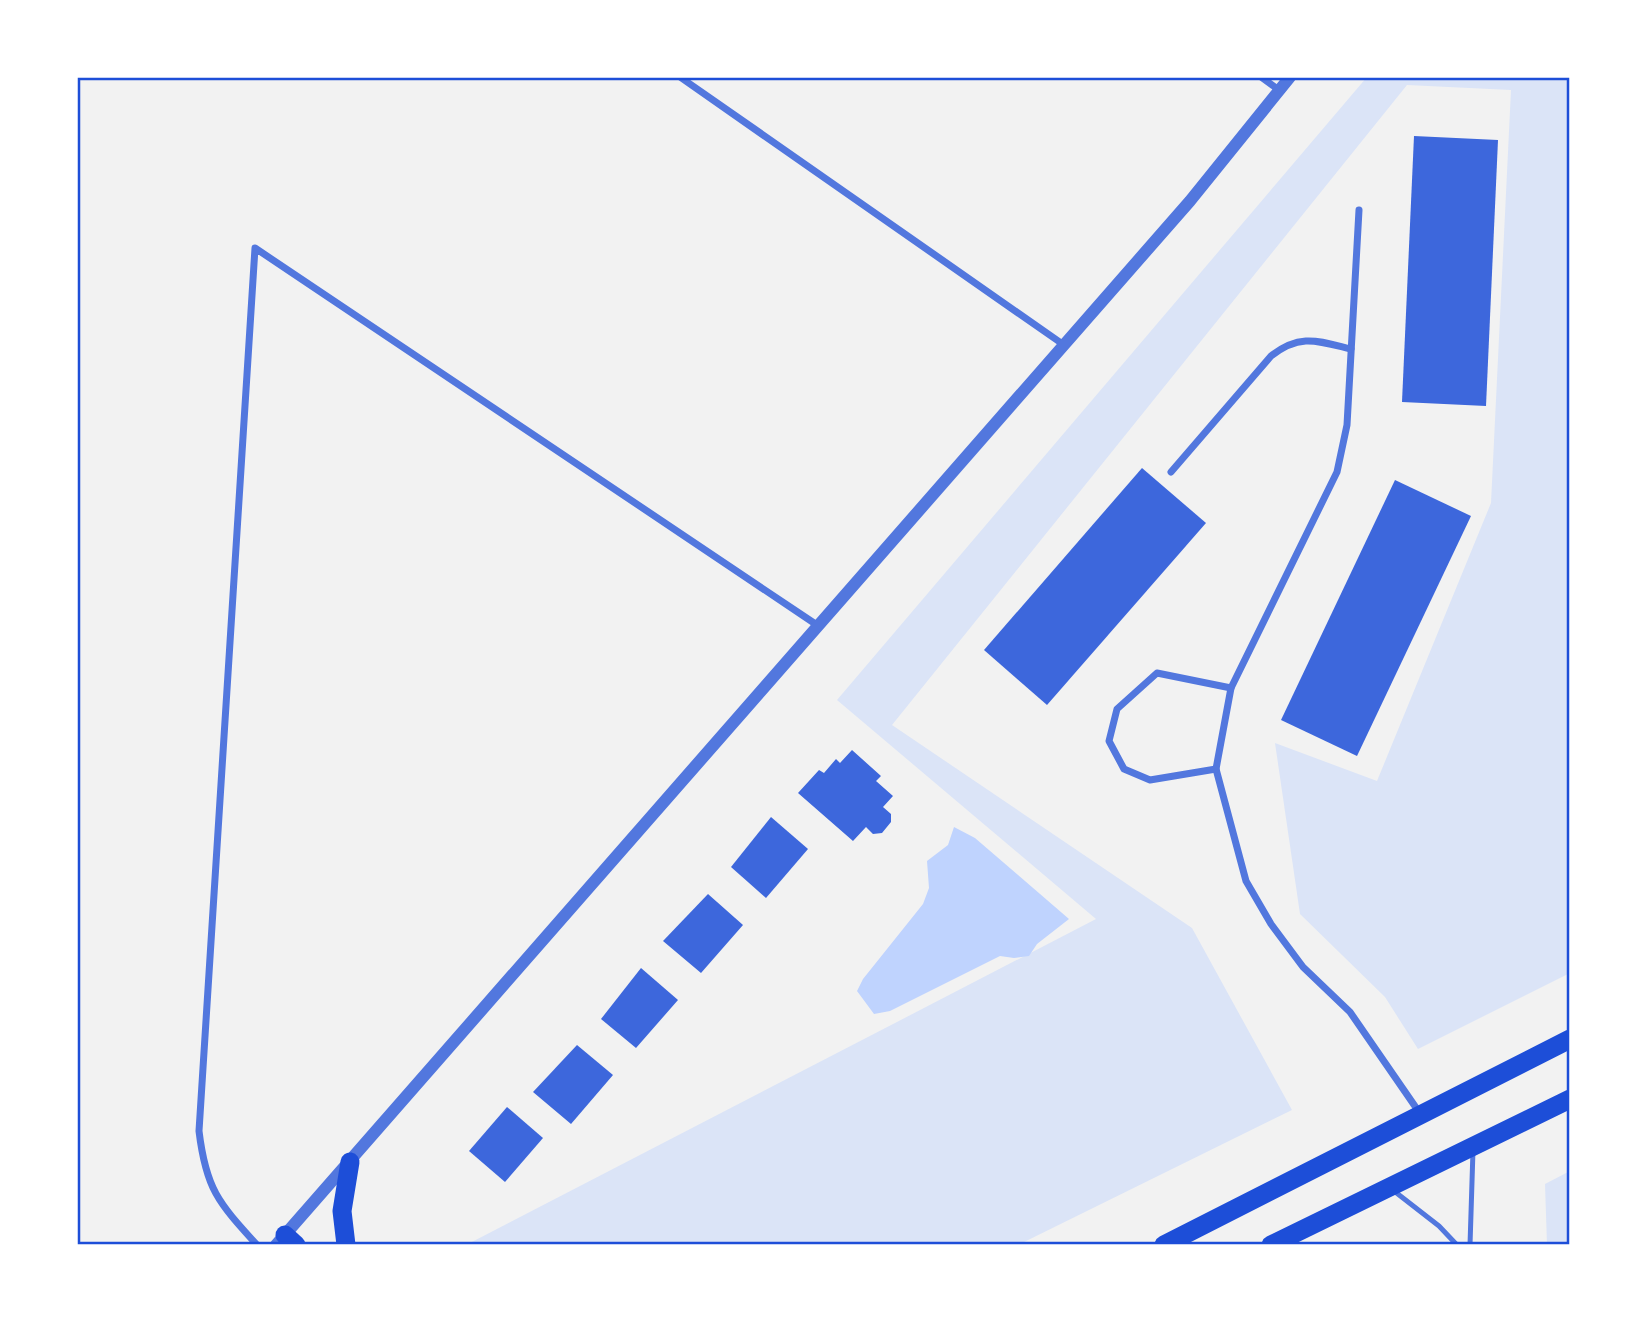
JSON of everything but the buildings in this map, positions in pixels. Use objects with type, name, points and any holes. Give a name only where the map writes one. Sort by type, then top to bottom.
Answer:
[{"type":"highway","points":[[1164,1245],[1570,1039]]},
{"type":"highway","points":[[1271,1245],[1570,1099]]},
{"type":"highway","points":[[346,1245],[342,1212],[351,1162]]},
{"type":"street","points":[[680,77],[1064,345]]},
{"type":"street","points":[[1261,77],[1279,90]]},
{"type":"street","points":[[286,1242],[351,1162],[817,625],[1190,201],[1290,77]]},
{"type":"street","points":[[1359,210],[1347,425],[1337,472],[1231,688],[1216,769],[1245,881],[1271,924],[1303,967],[1350,1012],[1420,1114]]},
{"type":"street","points":[[257,1245],[223,1207],[204,1169],[199,1131],[256,248],[817,625]]},
{"type":"street","points":[[1171,472],[1271,356],[1286,344],[1312,339],[1351,349]]},
{"type":"street","points":[[1216,769],[1150,780],[1124,769],[1109,741],[1117,709],[1157,673],[1231,688]]},
{"type":"lane","points":[[1471,1245],[1474,1146]]},
{"type":"lane","points":[[1388,1187],[1429,1217],[1457,1245]]},
{"type":"shaded area","points":[[1367,77],[1570,77],[1570,973],[1418,1049],[1385,997],[1300,914],[1275,743],[1377,781],[1491,503],[1511,90],[1407,85],[892,725],[1192,928],[1292,1110],[1018,1245],[466,1245],[1096,919],[837,700]]},
{"type":"shaded area","points":[[1570,1171],[1570,1245],[1547,1245],[1545,1184]]},
{"type":"water","points":[[954,827],[975,838],[1069,919],[1037,944],[1029,956],[1000,956],[890,1011],[874,1014],[857,991],[863,979],[923,904],[929,888],[927,861],[948,845]]}]
